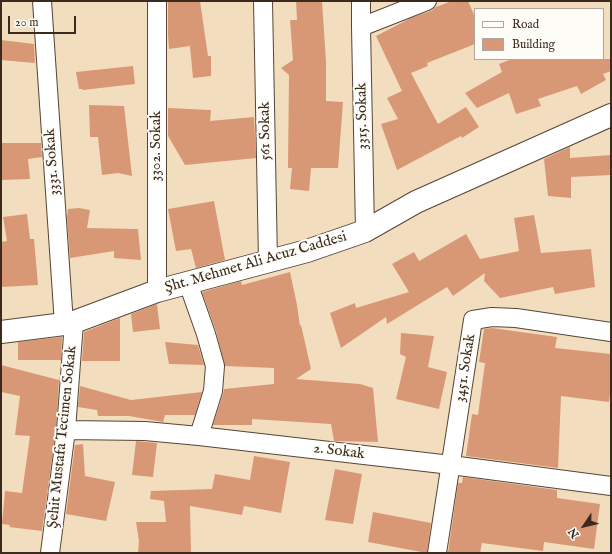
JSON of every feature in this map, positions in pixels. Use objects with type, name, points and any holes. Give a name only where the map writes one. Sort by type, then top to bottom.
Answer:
[{"type":"street","name":"3331. Sokak","points":[[42,1],[69,323]]},
{"type":"street","name":"3302. Sokak","points":[[157,1],[157,291]]},
{"type":"street","name":"561 Sokak","points":[[263,1],[268,262]]},
{"type":"street","name":"3315. Sokak","points":[[362,1],[361,27],[365,231]]},
{"type":"street","points":[[361,27],[427,1]]},
{"type":"street","name":"Şht. Mehmet Ali Acuz Caddesi","points":[[1,332],[69,323],[157,291],[307,251],[365,231],[416,202],[611,116]]},
{"type":"street","points":[[188,283],[206,334],[214,366],[213,391],[199,436]]},
{"type":"street","name":"3451. Sokak","points":[[437,553],[473,320],[492,317],[516,318],[611,332]]},
{"type":"street","name":"Şehit Mustafa Tecimen Sokak","points":[[50,553],[66,430],[69,323]]},
{"type":"street","name":"2. Sokak","points":[[66,430],[145,431],[199,436],[451,465],[611,486]]},
{"type":"building","points":[[200,1],[208,56],[211,56],[211,76],[193,78],[190,46],[169,49],[168,2]]},
{"type":"building","points":[[296,1],[322,1],[326,62],[326,101],[343,102],[338,168],[311,168],[309,191],[290,189],[292,168],[288,168],[289,75],[281,68],[293,60],[290,20],[297,20]]},
{"type":"building","points":[[452,1],[468,1],[474,15],[474,44],[427,63],[428,66],[411,73],[438,124],[466,107],[479,127],[462,138],[461,136],[397,170],[381,124],[398,119],[387,98],[402,91],[376,36],[411,18],[431,11],[436,7]]},
{"type":"building","points":[[1,40],[34,44],[35,63],[1,60]]},
{"type":"building","points":[[611,59],[611,71],[603,74],[606,80],[581,94],[577,86],[538,99],[541,106],[516,114],[509,93],[477,108],[465,93],[502,72],[499,64],[509,60]]},
{"type":"building","points":[[133,66],[135,84],[83,90],[79,89],[76,72]]},
{"type":"building","points":[[89,105],[124,106],[132,176],[118,173],[102,175],[98,137],[90,137]]},
{"type":"building","points":[[168,108],[211,110],[210,121],[254,117],[256,158],[185,165],[168,136]]},
{"type":"building","points":[[1,143],[41,143],[42,157],[28,159],[30,179],[1,180]]},
{"type":"building","points":[[570,147],[570,158],[611,155],[611,175],[571,177],[571,198],[548,196],[544,159]]},
{"type":"building","points":[[214,201],[225,260],[196,268],[191,249],[176,251],[168,209]]},
{"type":"building","points":[[79,208],[90,210],[87,228],[138,229],[141,260],[114,258],[114,251],[70,258],[67,217],[68,209]]},
{"type":"building","points":[[27,214],[30,239],[34,239],[38,285],[1,287],[1,242],[7,241],[3,217]]},
{"type":"building","points":[[534,215],[541,253],[591,249],[595,287],[555,294],[553,287],[500,298],[484,281],[485,273],[453,296],[447,287],[387,324],[386,317],[341,348],[330,313],[355,303],[356,308],[409,292],[392,264],[414,252],[419,261],[466,234],[480,259],[519,251],[514,218]]},
{"type":"building","points":[[290,272],[300,326],[301,325],[311,369],[296,379],[360,384],[373,388],[378,442],[334,441],[331,424],[252,419],[252,425],[213,425],[224,389],[274,384],[274,368],[225,366],[216,331],[202,292],[241,281],[242,285]]},
{"type":"building","points":[[157,304],[160,329],[133,332],[131,314]]},
{"type":"building","points":[[120,318],[120,361],[82,361],[84,332]]},
{"type":"building","points":[[492,328],[557,337],[555,348],[611,354],[611,385],[609,402],[561,396],[558,468],[466,456],[472,414],[478,415],[485,363],[479,362],[484,329]]},
{"type":"building","points":[[401,333],[434,336],[428,367],[447,372],[439,409],[396,399],[406,357],[400,354]]},
{"type":"building","points":[[62,337],[61,360],[18,360],[18,342]]},
{"type":"building","points":[[165,342],[198,345],[204,365],[169,364]]},
{"type":"building","points":[[1,365],[59,380],[56,429],[42,531],[9,527],[10,525],[2,524],[5,491],[22,493],[30,436],[15,435],[20,396],[1,392]]},
{"type":"building","points":[[80,386],[131,400],[202,392],[195,415],[165,415],[163,422],[129,416],[98,416],[97,410],[78,407]]},
{"type":"building","points":[[136,441],[157,443],[153,477],[132,475]]},
{"type":"building","points":[[83,444],[85,476],[115,482],[106,521],[66,514],[75,445]]},
{"type":"building","points":[[254,456],[290,462],[281,513],[244,506],[242,515],[190,506],[191,553],[138,553],[139,541],[136,522],[166,522],[164,501],[150,499],[151,491],[212,489],[215,474],[250,480]]},
{"type":"building","points":[[335,469],[362,474],[353,524],[325,520]]},
{"type":"building","points":[[463,477],[557,490],[557,498],[600,504],[594,549],[544,542],[543,551],[482,543],[480,553],[448,553],[458,483],[462,483]]},
{"type":"building","points":[[373,512],[431,523],[427,553],[368,542]]}]
